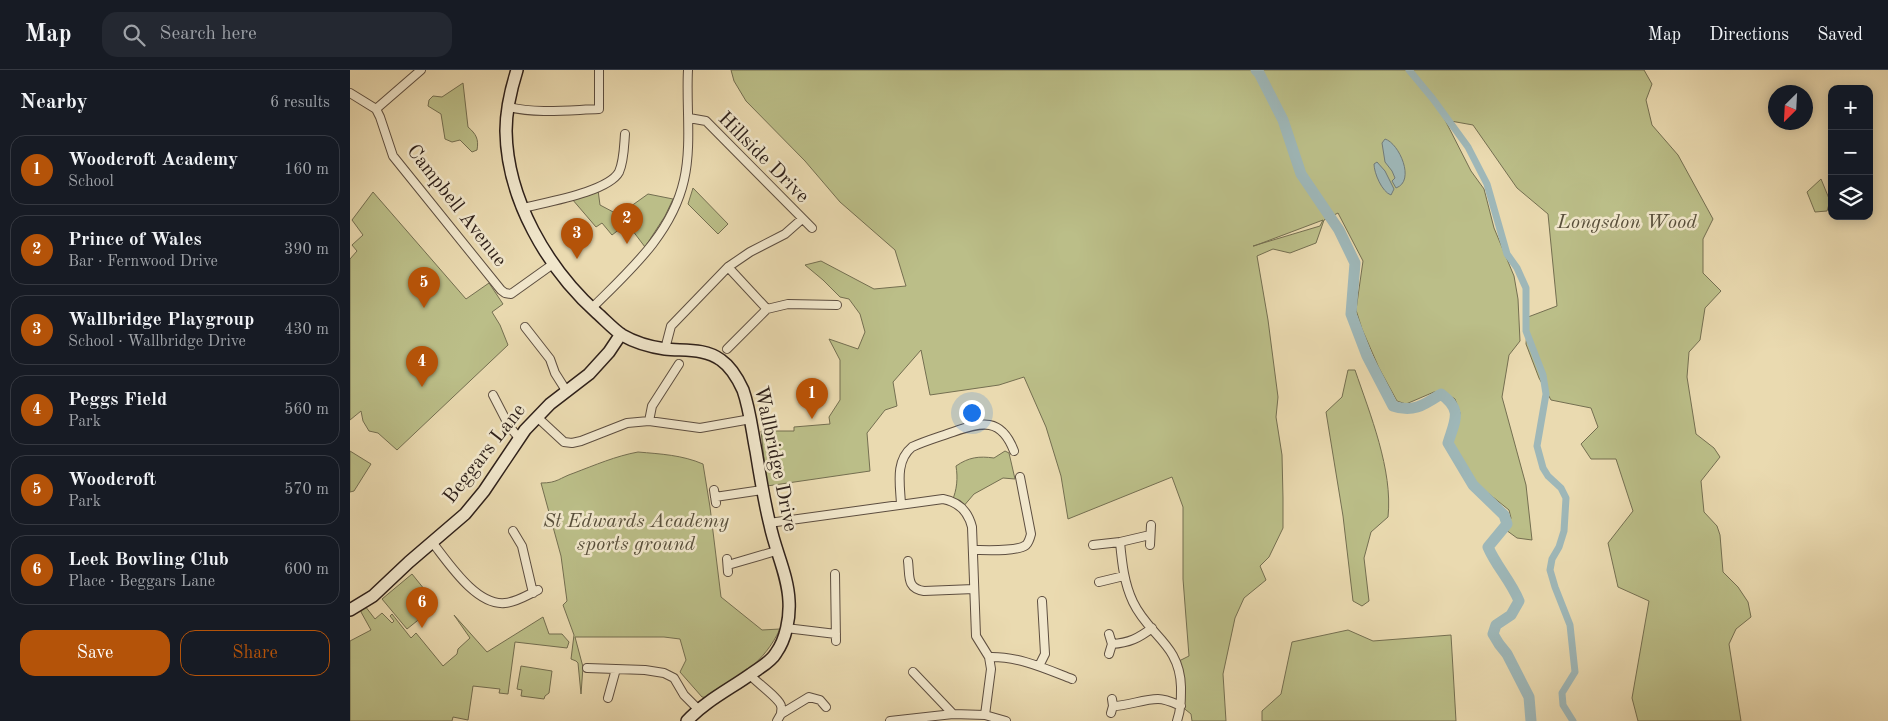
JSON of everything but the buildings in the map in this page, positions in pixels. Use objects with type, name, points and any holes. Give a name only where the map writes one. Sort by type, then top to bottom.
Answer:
[{"type":"street","points":[[350,93],[376,109],[421,70]]},
{"type":"street","name":"Wallbridge Drive","points":[[517,70],[508,107],[506,131],[508,153],[523,208],[553,264],[568,284],[621,334],[649,346],[696,351],[710,354],[721,360],[730,369],[742,389],[750,419],[769,523],[788,592],[789,617],[782,644],[775,655],[750,675],[699,710],[687,721]]},
{"type":"street","points":[[508,107],[545,111],[599,108],[599,70]]},
{"type":"street","points":[[592,308],[647,252],[660,236],[672,215],[685,179],[689,118],[688,70]]},
{"type":"street","name":"Campbell Avenue","points":[[376,109],[393,156],[505,293],[511,294],[553,264]]},
{"type":"street","name":"Hillside Drive","points":[[689,118],[706,121],[812,228]]},
{"type":"street","points":[[523,208],[591,190],[609,183],[619,172],[625,134]]},
{"type":"street","points":[[665,348],[671,326],[728,267],[750,252],[785,234],[802,219]]},
{"type":"street","points":[[728,267],[767,309]]},
{"type":"street","points":[[727,350],[767,309],[788,304],[837,305]]},
{"type":"street","points":[[525,328],[550,359],[555,373],[567,392]]},
{"type":"street","name":"Beggars Lane","points":[[350,610],[373,596],[465,514],[484,491],[519,438],[537,417],[550,404],[590,374],[610,352],[621,334]]},
{"type":"street","points":[[649,421],[652,406],[679,364]]},
{"type":"street","points":[[492,394],[508,426],[519,438]]},
{"type":"street","points":[[537,417],[564,442],[572,443],[621,424],[649,421],[700,428],[750,419]]},
{"type":"street","points":[[901,504],[900,461],[905,452],[912,446],[981,424],[1001,430],[1011,442],[1014,451]]},
{"type":"street","points":[[1002,446],[1011,442]]},
{"type":"street","points":[[973,550],[1016,548],[1028,543],[1031,534],[1020,477]]},
{"type":"street","points":[[715,497],[762,490]]},
{"type":"street","points":[[769,523],[944,499],[961,507],[970,519],[976,636],[988,657],[992,675],[985,714]]},
{"type":"street","points":[[1150,545],[1151,526]]},
{"type":"street","points":[[432,542],[458,574],[485,599],[506,603],[535,591],[522,546],[513,531]]},
{"type":"street","points":[[1093,545],[1120,542],[1150,535]]},
{"type":"street","points":[[1120,542],[1124,576],[1133,602],[1177,662],[1181,678],[1181,706],[1177,721]]},
{"type":"street","points":[[728,566],[776,550]]},
{"type":"street","points":[[908,561],[910,583],[917,590],[924,592],[974,589]]},
{"type":"street","points":[[786,628],[836,638],[835,574]]},
{"type":"street","points":[[1099,582],[1124,576]]},
{"type":"street","points":[[1039,666],[1045,654],[1042,601]]},
{"type":"street","points":[[1112,644],[1131,641],[1152,628]]},
{"type":"street","points":[[1109,634],[1112,644],[1109,654]]},
{"type":"street","points":[[988,657],[1039,666],[1072,679]]},
{"type":"street","points":[[587,668],[651,671],[670,675],[678,683],[684,696],[699,710]]},
{"type":"street","points":[[608,698],[616,669]]},
{"type":"street","points":[[912,672],[953,714]]},
{"type":"street","points":[[750,675],[782,705],[779,717]]},
{"type":"street","points":[[779,717],[809,697],[820,700],[826,707]]},
{"type":"street","points":[[1112,706],[1129,705],[1157,699],[1166,700],[1181,706]]},
{"type":"street","points":[[890,721],[940,718],[953,714],[985,714],[1006,721]]},
{"type":"green space","name":"Longsdon Wood","points":[[731,70],[1644,70],[1652,84],[1646,100],[1652,125],[1678,155],[1713,219],[1703,239],[1703,273],[1721,291],[1705,308],[1700,340],[1689,352],[1687,377],[1696,434],[1714,448],[1720,457],[1701,481],[1704,512],[1717,526],[1720,535],[1723,572],[1738,587],[1748,602],[1751,617],[1736,629],[1729,644],[1741,721],[1638,721],[1632,698],[1649,601],[1618,587],[1608,543],[1633,511],[1616,459],[1591,459],[1581,444],[1598,427],[1591,408],[1551,400],[1539,378],[1526,344],[1528,317],[1557,306],[1548,214],[1517,188],[1473,125],[1445,120],[1471,171],[1484,189],[1494,228],[1514,276],[1518,299],[1520,341],[1509,355],[1502,397],[1526,485],[1532,540],[1517,538],[1506,530],[1511,518],[1509,510],[1478,485],[1452,444],[1460,413],[1455,399],[1444,392],[1434,392],[1406,404],[1397,401],[1379,368],[1356,310],[1363,261],[1338,213],[1324,220],[1316,243],[1290,253],[1273,249],[1257,256],[1278,397],[1276,417],[1282,455],[1283,528],[1269,557],[1260,566],[1266,580],[1244,598],[1235,618],[1223,674],[1226,721],[1192,721],[1191,714],[1181,706],[1177,662],[1189,656],[1183,579],[1183,507],[1172,477],[1068,519],[1061,476],[1046,427],[1024,377],[999,385],[930,395],[921,350],[893,382],[897,406],[885,410],[867,433],[870,471],[767,486],[761,431],[794,431],[794,427],[830,424],[829,417],[840,400],[840,360],[829,339],[858,349],[865,332],[860,314],[849,299],[840,297],[805,265],[821,261],[874,289],[906,286],[895,250],[840,202],[805,161],[746,101],[734,81]],"holes":[[[1323,220],[1320,226],[1258,245]]]},
{"type":"green space","points":[[463,83],[468,127],[475,134],[478,143],[477,150],[472,152],[460,140],[452,142],[445,139],[441,114],[428,106],[429,100],[433,96],[442,97]]},
{"type":"green space","points":[[1821,179],[1828,196],[1827,211],[1815,212],[1807,192]]},
{"type":"green space","points":[[693,188],[728,224],[718,234],[688,204]]},
{"type":"green space","points":[[598,190],[600,205],[617,214],[625,225],[612,235],[602,223],[596,227],[572,199]]},
{"type":"green space","points":[[373,192],[466,299],[489,283],[503,304],[492,312],[500,325],[508,345],[397,450],[378,433],[369,431],[363,421],[361,411],[350,420],[350,259],[357,251],[352,245],[363,235],[352,220]]},
{"type":"green space","points":[[648,194],[673,199],[665,216],[645,247],[620,214]]},
{"type":"green space","points":[[1348,370],[1355,370],[1373,423],[1384,461],[1389,499],[1388,517],[1371,532],[1364,558],[1369,601],[1362,606],[1353,601],[1343,516],[1326,412],[1342,397]]},
{"type":"green space","points":[[350,451],[371,464],[354,491],[350,492]]},
{"type":"green space","points":[[1005,451],[1009,453],[1015,479],[1003,478],[974,494],[962,508],[952,501],[957,484],[956,466],[974,458],[994,458]]},
{"type":"green space","name":"St Edwards Academy sports ground","points":[[638,452],[663,454],[703,464],[721,597],[762,630],[780,629],[774,641],[750,668],[709,698],[702,697],[680,672],[686,660],[680,639],[664,637],[575,637],[583,667],[581,694],[578,663],[571,659],[574,635],[563,605],[567,601],[561,556],[541,483],[555,481],[606,461]]},
{"type":"green space","points":[[412,574],[437,605],[407,629],[382,599]]},
{"type":"green space","points":[[365,606],[375,619],[382,613],[392,623],[394,621],[390,616],[392,614],[411,638],[416,633],[443,666],[457,654],[458,649],[470,638],[454,615],[487,652],[543,617],[549,634],[562,634],[569,642],[567,648],[515,642],[508,694],[499,693],[500,689],[473,686],[468,720],[453,717],[452,721],[350,721],[350,641],[371,630],[361,612],[362,607]]},
{"type":"green space","points":[[1348,630],[1373,641],[1451,635],[1456,721],[1262,721],[1262,711],[1281,694],[1292,642]]},
{"type":"green space","points":[[521,666],[552,671],[549,693],[544,699],[521,696],[522,690],[517,689]]},
{"type":"water","points":[[1385,139],[1400,154],[1405,170],[1405,178],[1402,184],[1396,188],[1392,181],[1395,178],[1385,162],[1382,143]]},
{"type":"water","points":[[1377,162],[1385,171],[1394,189],[1391,195],[1385,190],[1377,177],[1374,164]]},
{"type":"waterway","points":[[1256,70],[1283,120],[1301,174],[1339,230],[1355,263],[1351,314],[1367,356],[1393,406],[1407,409],[1418,407],[1441,394],[1448,400],[1455,410],[1455,422],[1448,443],[1473,485],[1504,515],[1507,524],[1488,547],[1519,601],[1511,615],[1496,625],[1493,634],[1507,654],[1529,697],[1531,721]]},
{"type":"waterway","points":[[1409,70],[1468,147],[1487,184],[1507,254],[1517,268],[1526,288],[1526,331],[1543,375],[1546,394],[1537,446],[1543,468],[1548,476],[1561,488],[1566,498],[1564,531],[1559,547],[1552,559],[1550,570],[1570,625],[1575,672],[1562,693],[1563,705],[1573,721]]},
{"type":"place","name":"Prince of Wales","points":[[627,244]]},
{"type":"place","name":"Wallbridge Playgroup","points":[[577,259]]},
{"type":"place","name":"Woodcroft","points":[[424,308]]},
{"type":"place","name":"Peggs Field","points":[[422,387]]},
{"type":"place","name":"Woodcroft Academy","points":[[812,419]]},
{"type":"place","name":"Leek Bowling Club","points":[[422,628]]}]
